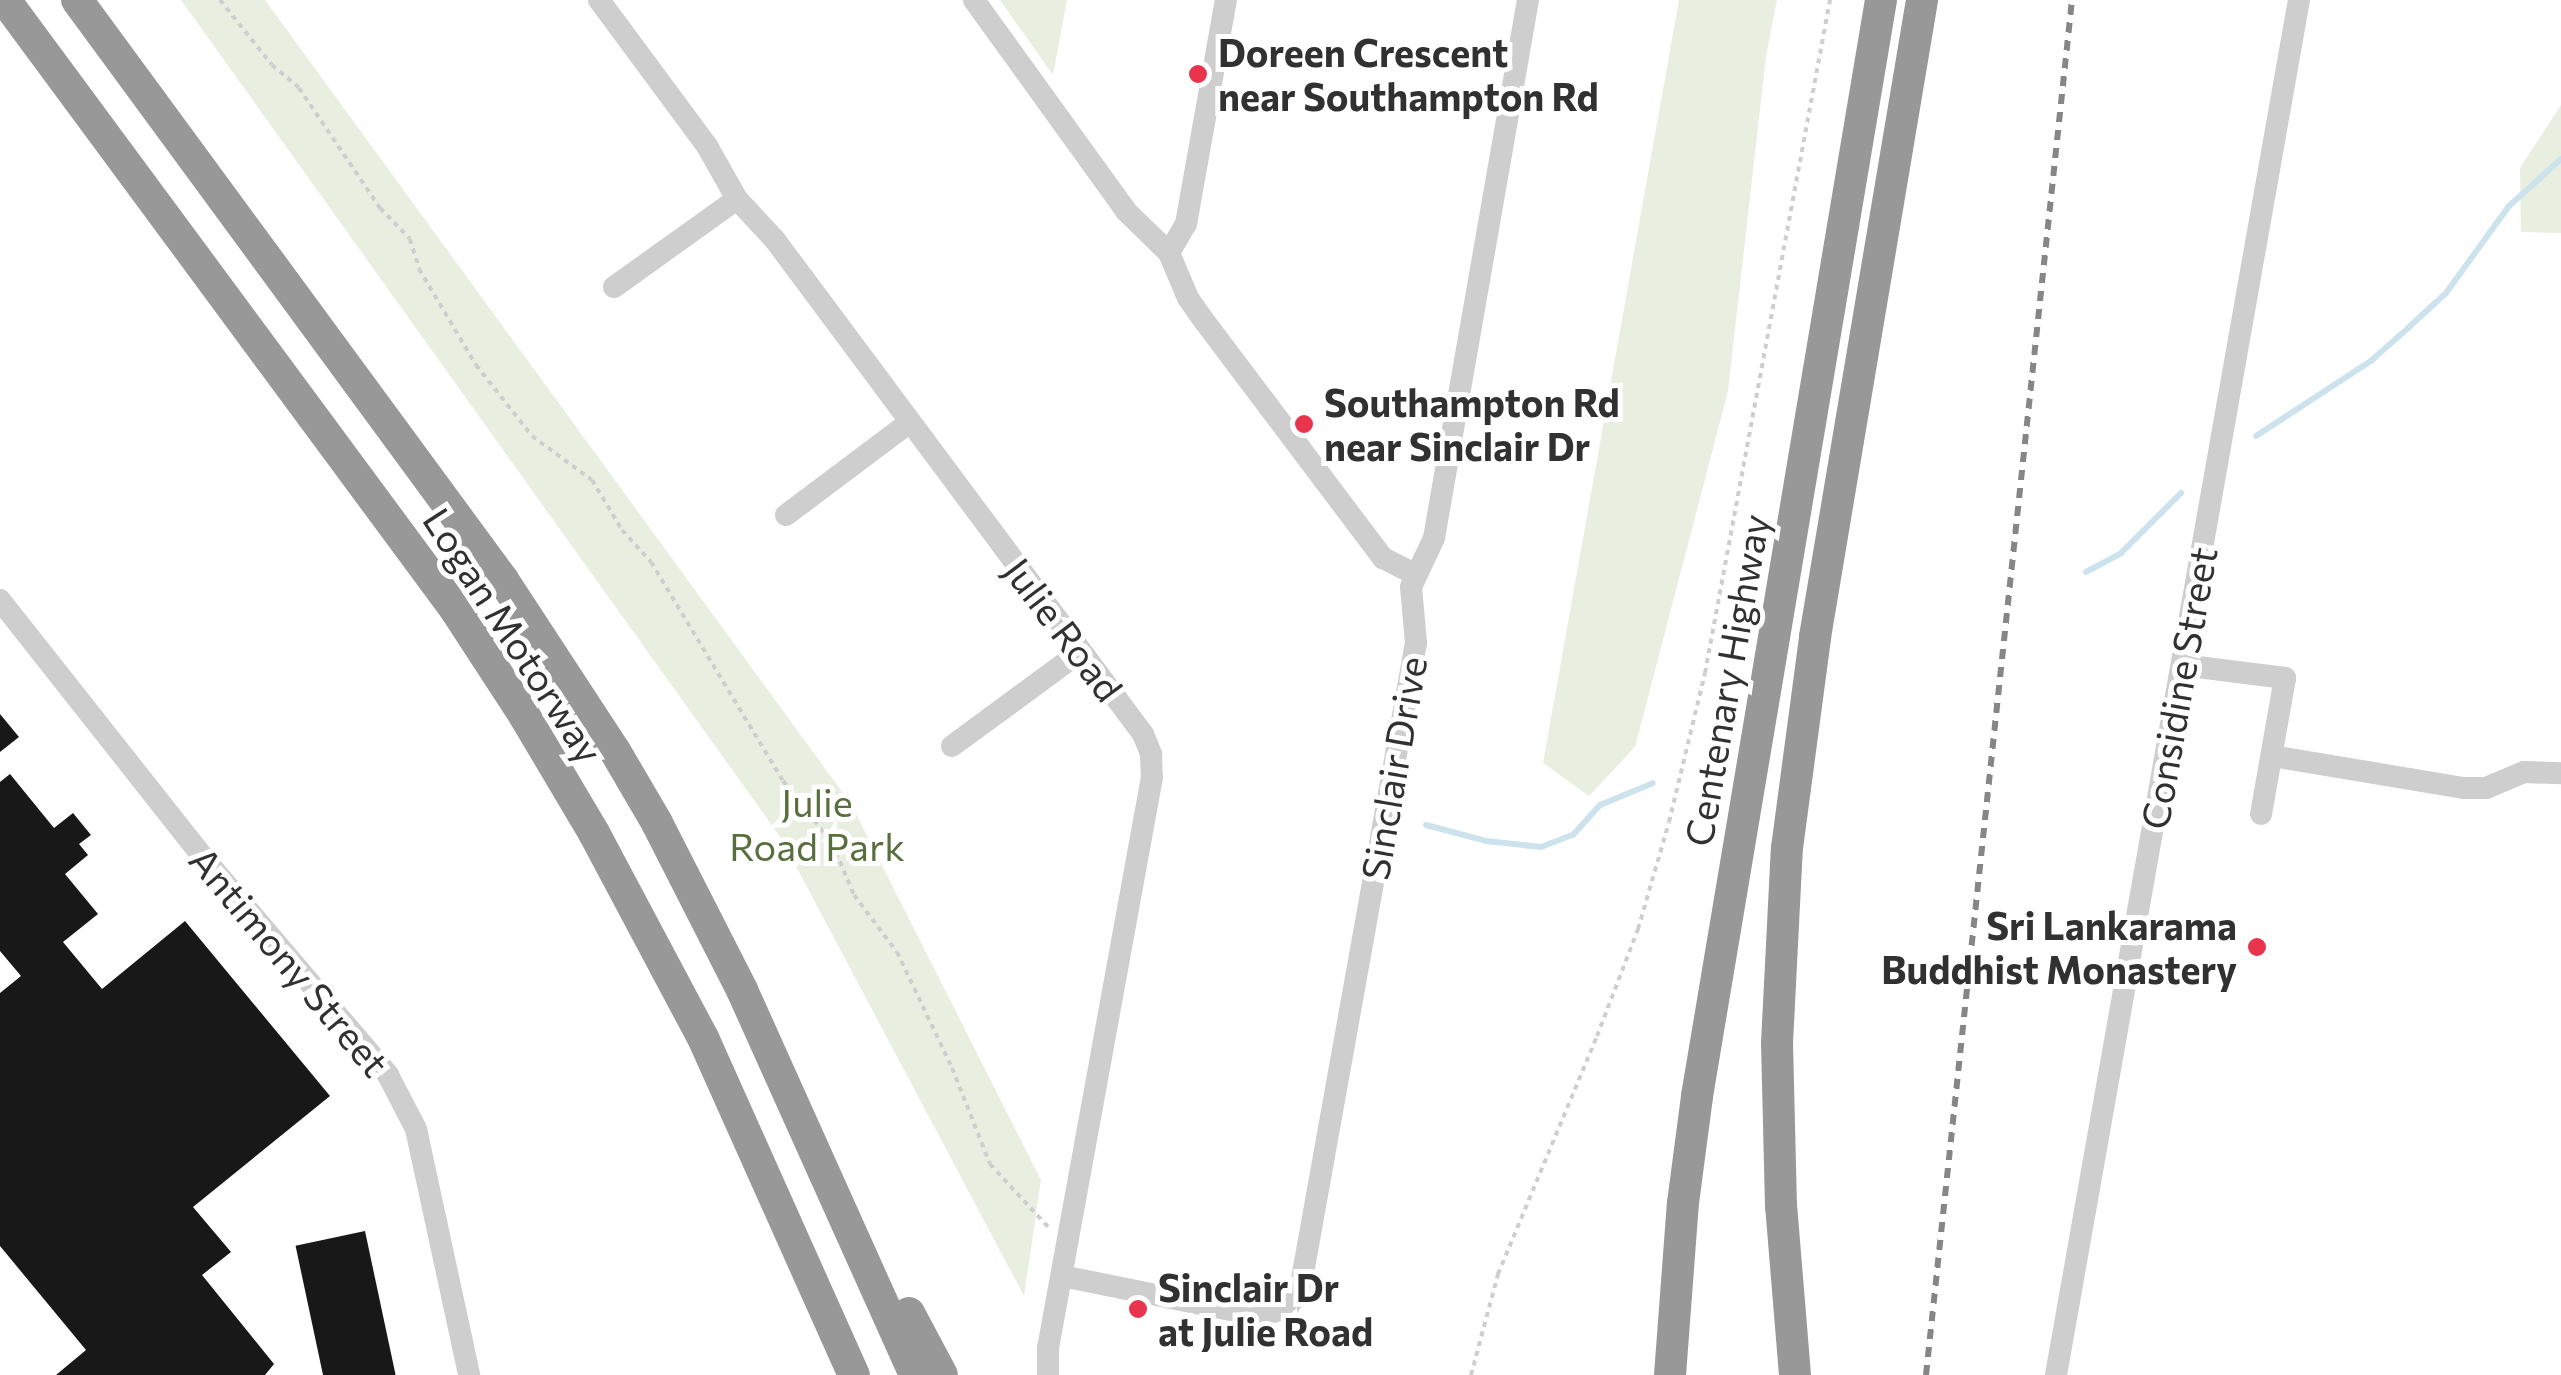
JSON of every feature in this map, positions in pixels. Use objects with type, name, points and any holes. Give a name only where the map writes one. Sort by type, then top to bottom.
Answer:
[{"type":"highway","name":"Logan Motorway","points":[[5,0],[444,595],[524,715],[594,833],[704,1040],[854,1375]]},
{"type":"highway","name":"Logan Motorway","points":[[77,0],[503,580],[615,751],[742,990],[915,1375]]},
{"type":"highway","name":"Centenary Highway","points":[[1670,1375],[1683,1202],[1697,1096],[1881,0]]},
{"type":"highway","points":[[1795,1375],[1778,1130],[1777,1043],[1787,848],[1815,637],[1922,0]]},
{"type":"highway","points":[[869,1271],[899,1294],[942,1375]]},
{"type":"street","name":"Julie Road","points":[[599,0],[707,146],[737,199],[775,240],[1143,734],[1151,754],[1152,777],[1048,1348],[1048,1375]]},
{"type":"street","points":[[974,0],[1126,211],[1169,253],[1204,322],[1384,558],[1414,574]]},
{"type":"street","points":[[1169,253],[1183,235],[1189,212],[1226,0]]},
{"type":"street","name":"Sinclair Drive","points":[[1062,1276],[1260,1316],[1280,1312],[1297,1298],[1416,643],[1414,574],[1434,538],[1528,0]]},
{"type":"street","name":"Considine Street","points":[[2056,1375],[2298,0]]},
{"type":"street","points":[[614,287],[737,199]]},
{"type":"street","points":[[786,514],[910,422]]},
{"type":"street","name":"Antimony Street","points":[[0,600],[207,862],[388,1075],[416,1129],[469,1375]]},
{"type":"street","points":[[952,746],[1080,652]]},
{"type":"street","points":[[2182,665],[2286,678],[2262,814]]},
{"type":"street","points":[[2272,756],[2476,789],[2524,772],[2561,773]]},
{"type":"path","points":[[220,0],[272,65],[299,88],[380,208],[410,239],[419,270],[476,365],[532,436],[592,480],[622,530],[652,562],[783,782],[832,843],[854,895],[897,952],[952,1068],[990,1164],[1049,1228]]},
{"type":"path","points":[[1471,1375],[1498,1274],[1598,1036],[1638,929],[1669,822],[1705,673],[1830,0]]},
{"type":"green space","name":"Julie Road Park","points":[[181,0],[265,0],[851,804],[1041,1180],[1024,1296],[781,838]]},
{"type":"green space","points":[[1000,0],[1067,0],[1053,75]]},
{"type":"green space","points":[[1679,0],[1777,0],[1766,56],[1728,391],[1635,747],[1589,796],[1543,763]]},
{"type":"green space","points":[[2561,105],[2561,233],[2521,232],[2520,168]]},
{"type":"building","points":[[0,714],[19,737],[0,752]]},
{"type":"building","points":[[10,774],[54,828],[73,813],[91,835],[79,844],[88,855],[65,874],[98,914],[63,942],[102,989],[185,921],[330,1096],[193,1207],[231,1252],[202,1275],[274,1364],[265,1375],[56,1375],[86,1350],[0,1246],[0,993],[21,976],[0,951],[0,782]]},
{"type":"building","points":[[365,1231],[396,1375],[323,1375],[296,1246]]},
{"type":"waterway","points":[[2256,436],[2372,360],[2408,328],[2446,293],[2509,206],[2561,159]]},
{"type":"waterway","points":[[2086,572],[2121,553],[2181,493]]},
{"type":"waterway","points":[[1426,825],[1486,841],[1541,847],[1573,835],[1600,805],[1653,783]]},
{"type":"railway","points":[[1926,1375],[2072,0]]},
{"type":"place","name":"Doreen Crescent near Southampton Rd","points":[[1198,74]]},
{"type":"place","name":"Southampton Rd near Sinclair Dr","points":[[1304,424]]},
{"type":"place","name":"Sri Lankarama Buddhist Monastery","points":[[2257,947]]},
{"type":"place","name":"Sinclair Dr at Julie Road","points":[[1138,1309]]}]
